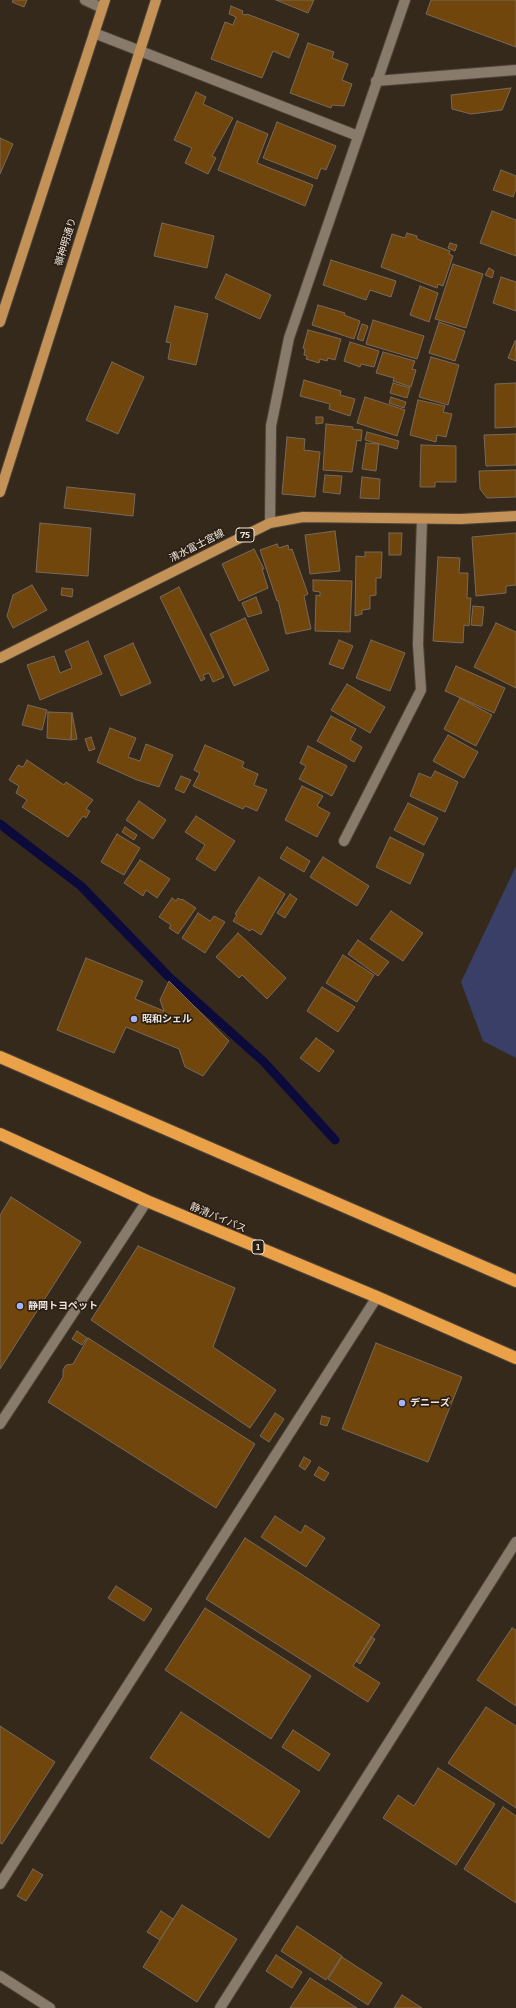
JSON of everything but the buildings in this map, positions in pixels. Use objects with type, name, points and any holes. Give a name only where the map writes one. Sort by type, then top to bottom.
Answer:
[{"type":"highway","points":[[0,1057],[516,1281]]},
{"type":"highway","name":"静清バイパス","points":[[0,1134],[147,1201],[377,1297],[516,1358]]},
{"type":"main road","name":"嶺神明通り","points":[[0,492],[156,0]]},
{"type":"main road","points":[[0,322],[103,4]]},
{"type":"main road","name":"清水富士宮線","points":[[0,658],[270,523],[303,517],[461,519],[516,516]]},
{"type":"street","points":[[85,0],[103,4]]},
{"type":"street","points":[[270,523],[271,426],[288,338],[405,0]]},
{"type":"street","points":[[94,33],[358,136]]},
{"type":"street","points":[[376,81],[516,70]]},
{"type":"street","points":[[344,840],[421,690],[418,644],[422,518]]},
{"type":"street","points":[[0,1424],[147,1201]]},
{"type":"street","points":[[0,1884],[377,1297]]},
{"type":"street","points":[[220,2008],[516,1542]]},
{"type":"street","points":[[0,1976],[50,2008]]},
{"type":"shaded area","points":[[516,866],[516,1058],[483,1041],[461,982]]},
{"type":"waterway","points":[[0,824],[81,886],[168,976],[264,1062],[335,1140]]},
{"type":"place","name":"昭和シェル","points":[[134,1019]]},
{"type":"place","name":"静岡トヨペット","points":[[20,1306]]},
{"type":"place","name":"デニーズ","points":[[402,1403]]}]
